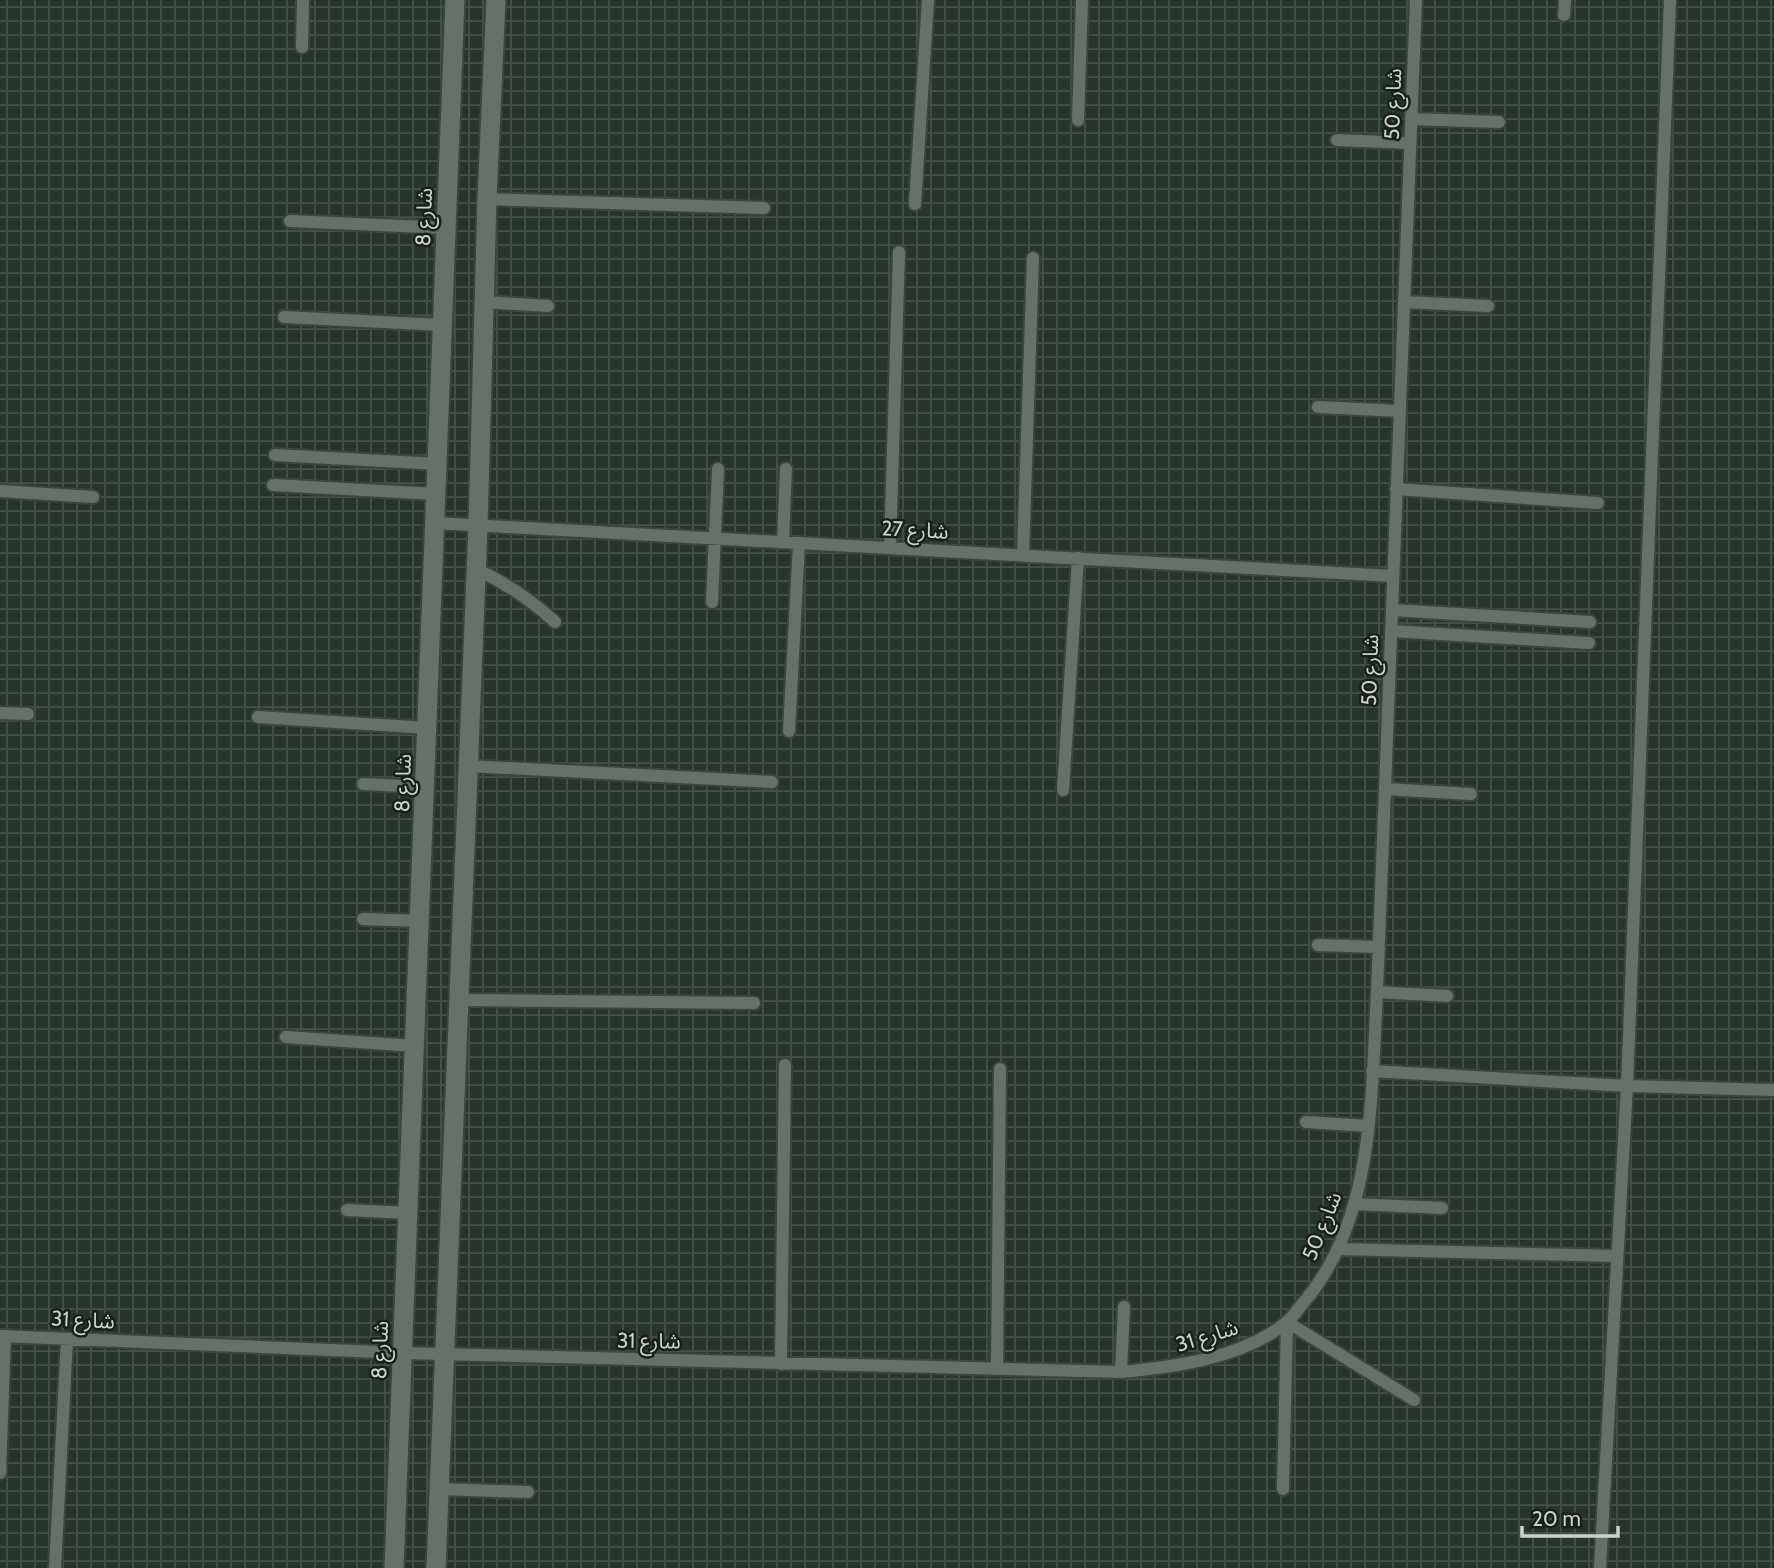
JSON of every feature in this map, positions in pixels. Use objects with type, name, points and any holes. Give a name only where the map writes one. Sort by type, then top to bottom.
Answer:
[{"type":"street","name":"شارع 8","points":[[394,1568],[455,0]]},
{"type":"street","points":[[436,1568],[478,526],[487,199],[496,0]]},
{"type":"lane","points":[[302,47],[303,0]]},
{"type":"lane","points":[[915,204],[928,0]]},
{"type":"lane","points":[[1077,120],[1082,0]]},
{"type":"lane","name":"شارع 50","points":[[1287,1322],[1316,1288],[1338,1248],[1354,1204],[1368,1126],[1377,992],[1416,0]]},
{"type":"lane","points":[[1564,15],[1565,0]]},
{"type":"lane","points":[[1600,1568],[1627,1086],[1670,0]]},
{"type":"lane","points":[[1411,119],[1499,122]]},
{"type":"lane","points":[[1338,140],[1410,143]]},
{"type":"lane","points":[[487,199],[764,208]]},
{"type":"lane","points":[[290,221],[446,229]]},
{"type":"lane","points":[[890,548],[899,252]]},
{"type":"lane","points":[[1023,555],[1032,258]]},
{"type":"lane","points":[[484,302],[548,306]]},
{"type":"lane","points":[[1404,302],[1488,306]]},
{"type":"lane","points":[[284,317],[443,325]]},
{"type":"lane","points":[[1318,407],[1400,411]]},
{"type":"lane","points":[[275,455],[438,464]]},
{"type":"lane","points":[[712,602],[718,469]]},
{"type":"lane","points":[[783,542],[786,469]]},
{"type":"lane","points":[[273,485],[436,494]]},
{"type":"lane","points":[[1396,489],[1598,503]]},
{"type":"lane","points":[[0,491],[93,497]]},
{"type":"lane","name":"شارع 27","points":[[435,523],[1393,576]]},
{"type":"lane","points":[[789,731],[799,543]]},
{"type":"lane","points":[[1063,790],[1078,558]]},
{"type":"lane","points":[[476,569],[505,583],[532,601],[555,622]]},
{"type":"lane","points":[[1392,610],[1590,622]]},
{"type":"lane","points":[[1391,631],[1589,643]]},
{"type":"lane","points":[[0,713],[28,714]]},
{"type":"lane","points":[[258,717],[428,728]]},
{"type":"lane","points":[[468,766],[772,782]]},
{"type":"lane","points":[[363,784],[425,787]]},
{"type":"lane","points":[[1384,789],[1471,794]]},
{"type":"lane","points":[[363,919],[420,921]]},
{"type":"lane","points":[[1318,944],[1378,947]]},
{"type":"lane","points":[[1377,992],[1447,996]]},
{"type":"lane","points":[[459,1000],[754,1003]]},
{"type":"lane","points":[[286,1037],[415,1046]]},
{"type":"lane","points":[[781,1363],[785,1065]]},
{"type":"lane","points":[[997,1369],[1000,1069]]},
{"type":"lane","points":[[1373,1072],[1627,1086],[1774,1090]]},
{"type":"lane","points":[[1307,1122],[1368,1126]]},
{"type":"lane","points":[[1354,1204],[1442,1208]]},
{"type":"lane","points":[[347,1210],[409,1213]]},
{"type":"lane","points":[[1338,1248],[1617,1256]]},
{"type":"lane","points":[[1121,1373],[1124,1307]]},
{"type":"lane","points":[[1287,1322],[1414,1400]]},
{"type":"lane","points":[[1283,1489],[1287,1322]]},
{"type":"lane","name":"شارع 31","points":[[3,1336],[445,1355],[1121,1373],[1166,1368],[1209,1359],[1251,1344],[1287,1322]]},
{"type":"lane","points":[[0,1473],[3,1336]]},
{"type":"lane","points":[[55,1568],[67,1339]]},
{"type":"lane","points":[[440,1489],[528,1492]]},
{"type":"shaded area","points":[[0,0],[1774,0],[1774,1568],[0,1568]]}]
